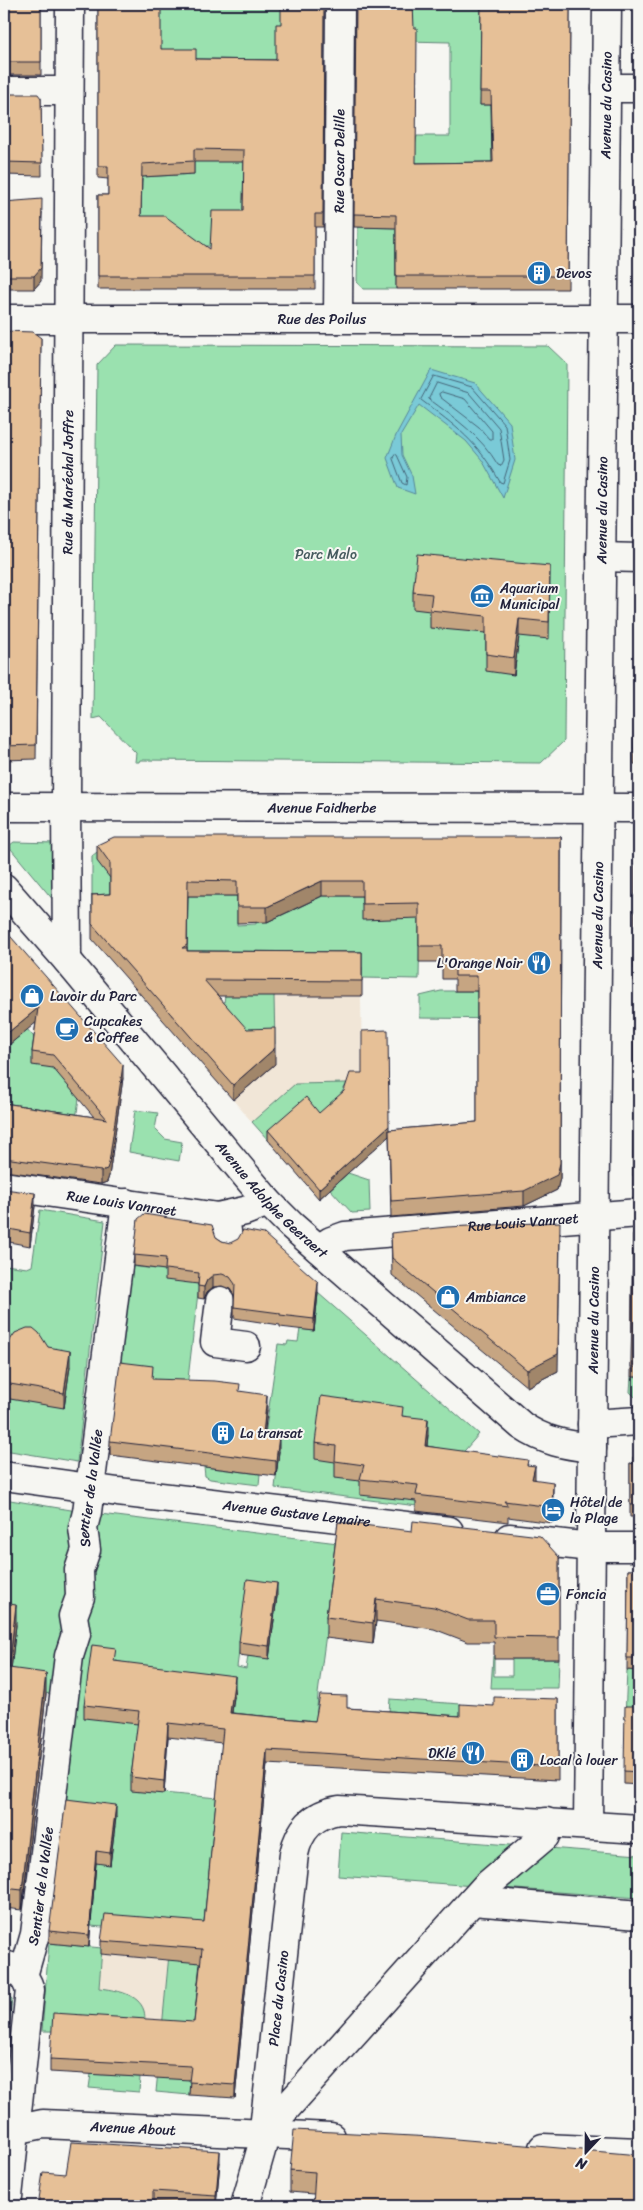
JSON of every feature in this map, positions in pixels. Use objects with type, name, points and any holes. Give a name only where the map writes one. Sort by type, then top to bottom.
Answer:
[{"type":"street","name":"Rue du Maréchal Joffre","points":[[67,960],[70,4]]},
{"type":"street","name":"Rue Oscar Delille","points":[[338,319],[340,4]]},
{"type":"street","name":"Avenue du Casino","points":[[588,1825],[607,4]]},
{"type":"street","points":[[606,88],[639,88]]},
{"type":"street","points":[[4,91],[69,91]]},
{"type":"street","name":"Rue des Poilus","points":[[4,319],[639,319]]},
{"type":"street","points":[[601,557],[639,558]]},
{"type":"street","name":"Avenue Faidherbe","points":[[4,807],[639,808]]},
{"type":"street","name":"Avenue Adolphe Geeraert","points":[[4,888],[67,960],[268,1202],[291,1225],[522,1426],[536,1435],[555,1442],[592,1436],[639,1421]]},
{"type":"street","name":"Rue Louis Vanraet","points":[[4,1186],[210,1216],[226,1228],[268,1202]]},
{"type":"street","name":"Sentier de la Vallée","points":[[14,1970],[35,1934],[70,1656],[76,1634],[73,1620],[80,1597],[78,1570],[86,1550],[83,1528],[126,1203]]},
{"type":"street","name":"Rue Louis Vanraet","points":[[319,1249],[331,1241],[345,1236],[639,1213]]},
{"type":"street","points":[[220,1301],[215,1342],[246,1346]]},
{"type":"street","name":"Avenue Gustave Lemaire","points":[[4,1476],[89,1488],[591,1547],[639,1547]]},
{"type":"street","name":"Place du Casino","points":[[245,2206],[259,2158],[263,2134],[294,1854],[299,1838],[308,1824],[320,1815],[338,1810],[588,1825],[637,1835]]},
{"type":"street","points":[[263,2134],[479,1894],[544,1836],[546,1822]]},
{"type":"street","points":[[479,1894],[639,1915]]},
{"type":"street","points":[[7,2206],[10,2130],[30,1990],[14,1970]]},
{"type":"street","name":"Avenue About","points":[[10,2130],[43,2124],[263,2134]]},
{"type":"street","points":[[263,2134],[355,2138]]},
{"type":"street","points":[[522,2147],[639,2152]]},
{"type":"shaded area","points":[[274,996],[361,996],[362,1083],[295,1084],[252,1122],[233,1100],[275,1064]]},
{"type":"shaded area","points":[[101,1954],[168,1960],[162,2033],[143,2032],[142,2006],[133,1998],[112,1990],[99,1988]]},
{"type":"green space","points":[[137,4],[286,4],[276,72],[153,62]]},
{"type":"green space","points":[[393,4],[518,4],[481,92],[480,105],[522,105],[492,143],[493,159],[526,159],[396,242],[396,289],[363,289],[357,282],[358,227],[399,228],[417,136],[450,136],[450,42],[359,40]]},
{"type":"green space","points":[[194,148],[275,162],[243,241],[211,246],[194,246],[138,229],[142,177],[194,174]]},
{"type":"green space","name":"Parc Malo","points":[[116,345],[548,346],[567,364],[564,741],[541,763],[140,760],[135,762],[136,753],[101,717],[93,719],[97,365]]},
{"type":"green space","points":[[14,842],[55,843],[54,901],[11,849],[10,845]]},
{"type":"green space","points":[[97,852],[111,852],[110,910],[92,910],[92,856]]},
{"type":"green space","points":[[187,896],[237,896],[237,925],[256,924],[256,896],[289,912],[322,896],[362,896],[420,909],[419,979],[362,978],[362,967],[274,996],[275,1044],[254,1052],[224,1003],[225,995],[187,966]]},
{"type":"green space","points":[[441,991],[517,991],[517,1019],[420,1018],[420,996]]},
{"type":"green space","points":[[26,1028],[40,1044],[48,1062],[80,1092],[75,1126],[4,1117],[4,1047]]},
{"type":"green space","points":[[347,1083],[331,1113],[268,1140],[252,1122],[295,1084]]},
{"type":"green space","points":[[135,1110],[158,1113],[155,1129],[165,1139],[182,1142],[179,1161],[129,1152]]},
{"type":"green space","points":[[348,1173],[369,1180],[370,1212],[352,1213],[330,1189]]},
{"type":"green space","points":[[40,1210],[105,1221],[77,1462],[4,1450],[4,1241],[8,1242],[5,1265],[27,1268],[32,1266]]},
{"type":"green space","points":[[129,1266],[166,1270],[199,1284],[186,1396],[134,1374],[116,1372]]},
{"type":"green space","points":[[318,1293],[479,1434],[452,1465],[336,1462],[364,1481],[419,1489],[417,1506],[275,1488],[279,1451],[263,1449],[278,1344],[287,1345],[288,1341],[298,1342],[300,1329],[314,1331]]},
{"type":"green space","points":[[631,1377],[639,1377],[639,1396],[635,1397],[630,1392]]},
{"type":"green space","points":[[204,1467],[260,1474],[259,1485],[210,1479],[205,1476]]},
{"type":"green space","points":[[4,1499],[71,1510],[77,1513],[75,1590],[55,1654],[51,1694],[28,1691],[4,1700]]},
{"type":"green space","points":[[100,1514],[338,1543],[318,1694],[315,1736],[148,1725],[140,1791],[218,1798],[189,2095],[156,2092],[171,1933],[91,1926],[65,1811],[83,1657],[93,1520],[99,1520]],"holes":[[[247,1592],[277,1596],[269,1658],[248,1656],[246,1669],[237,1667]]]},
{"type":"green space","points":[[493,1656],[511,1656],[494,1658],[494,1676],[512,1676],[512,1659],[559,1659],[558,1688],[491,1688]]},
{"type":"green space","points":[[627,1670],[639,1671],[639,1720],[625,1719]]},
{"type":"green space","points":[[390,1699],[461,1704],[460,1717],[388,1725]]},
{"type":"green space","points":[[341,1832],[639,1855],[639,1898],[338,1876]]},
{"type":"green space","points":[[49,1943],[102,1948],[99,1988],[132,1996],[137,2000],[145,2014],[143,2032],[42,2031]]},
{"type":"green space","points":[[4,1991],[12,1999],[4,2066]]},
{"type":"green space","points":[[91,2074],[140,2077],[139,2092],[89,2088]]},
{"type":"water","points":[[431,370],[475,383],[510,423],[515,460],[503,498],[482,460],[466,441],[419,405],[401,435],[402,455],[412,476],[415,494],[398,488],[387,458],[397,433]]},
{"type":"building","points":[[4,4],[41,4],[41,62],[4,63]]},
{"type":"building","points":[[98,4],[161,4],[161,49],[196,49],[196,59],[276,60],[276,24],[281,24],[281,4],[324,4],[323,214],[315,214],[315,276],[98,276],[98,195],[108,195],[108,166],[98,166]],"holes":[[[194,149],[244,150],[243,211],[212,211],[210,249],[165,216],[141,216],[142,164],[194,161]]]},
{"type":"building","points":[[356,4],[413,4],[414,28],[417,28],[416,163],[493,162],[491,92],[480,92],[481,4],[551,4],[551,9],[570,9],[568,276],[396,276],[396,215],[354,214]]},
{"type":"building","points":[[4,94],[38,94],[41,98],[42,163],[4,162]]},
{"type":"building","points":[[42,199],[41,268],[34,276],[4,276],[4,202]]},
{"type":"building","points":[[4,331],[33,332],[41,338],[36,745],[4,746]]},
{"type":"building","points":[[639,340],[639,509],[635,505]]},
{"type":"building","name":"Aquarium Municipal","points":[[417,554],[550,566],[549,622],[519,619],[514,658],[486,654],[486,616],[430,610],[432,594],[413,592]]},
{"type":"building","points":[[639,571],[639,749],[634,749],[636,574]]},
{"type":"building","points":[[114,837],[561,837],[560,1163],[557,1175],[524,1191],[391,1201],[389,1130],[477,1122],[477,976],[455,976],[455,964],[442,963],[442,946],[419,946],[419,903],[362,904],[362,881],[322,881],[267,907],[237,907],[237,881],[188,880],[187,945],[182,948],[187,948],[187,951],[362,952],[362,981],[204,980],[247,1029],[275,1028],[275,1048],[233,1085],[92,924],[92,895],[110,894],[110,863],[97,845]]},
{"type":"building","points":[[639,847],[639,969],[634,969],[635,851]]},
{"type":"building","points":[[4,929],[123,1065],[107,1169],[101,1171],[4,1158],[4,1103],[107,1119],[53,1055],[32,1052],[38,1008],[4,1036]]},
{"type":"building","points":[[639,1014],[639,1176],[633,1176],[634,1015]]},
{"type":"building","points":[[388,1030],[389,1126],[319,1189],[268,1130],[306,1097],[319,1113],[344,1091],[350,1073],[362,1073],[362,1031]]},
{"type":"building","points":[[4,1189],[35,1193],[30,1233],[4,1228]]},
{"type":"building","points":[[144,1214],[212,1225],[216,1237],[230,1243],[238,1239],[243,1230],[264,1234],[318,1282],[314,1319],[234,1307],[235,1284],[230,1277],[222,1274],[213,1275],[207,1280],[204,1287],[198,1286],[199,1273],[165,1269],[166,1258],[134,1255],[138,1219]]},
{"type":"building","points":[[560,1222],[558,1354],[527,1370],[392,1258],[391,1233],[447,1227]]},
{"type":"building","points":[[633,1235],[639,1235],[639,1367],[631,1367]]},
{"type":"building","points":[[27,1328],[33,1328],[39,1333],[48,1347],[70,1351],[64,1393],[4,1383],[4,1349],[15,1333]]},
{"type":"building","points":[[120,1362],[153,1366],[152,1379],[215,1381],[240,1384],[239,1391],[267,1395],[263,1434],[279,1436],[276,1461],[110,1441]]},
{"type":"building","points":[[321,1396],[403,1407],[402,1416],[428,1419],[425,1446],[528,1460],[527,1465],[535,1466],[532,1479],[553,1482],[552,1507],[504,1501],[508,1506],[416,1495],[418,1485],[360,1479],[364,1465],[335,1461],[336,1446],[315,1443]]},
{"type":"building","points":[[633,1457],[639,1457],[639,1505],[630,1505],[630,1463],[633,1464]]},
{"type":"building","points":[[413,1521],[540,1536],[559,1557],[559,1638],[494,1637],[494,1620],[468,1620],[434,1607],[376,1599],[373,1623],[326,1617],[338,1522],[412,1531]]},
{"type":"building","points":[[628,1570],[639,1570],[639,1658],[627,1658]]},
{"type":"building","points":[[247,1579],[277,1583],[269,1646],[239,1642]]},
{"type":"building","points":[[4,1603],[16,1605],[9,1668],[46,1673],[22,1890],[4,1888]]},
{"type":"building","points":[[92,1645],[116,1648],[114,1661],[235,1676],[230,1713],[315,1721],[320,1695],[347,1696],[347,1708],[460,1716],[460,1704],[494,1706],[494,1697],[558,1699],[558,1767],[267,1750],[235,2085],[189,2082],[191,2066],[50,2059],[53,2013],[194,2022],[202,1949],[101,1941],[105,1914],[204,1922],[223,1729],[168,1723],[164,1781],[131,1777],[139,1711],[84,1705]]},
{"type":"building","points":[[625,1706],[639,1706],[639,1772],[624,1771]]},
{"type":"building","points":[[66,1799],[116,1805],[110,1853],[96,1851],[89,1935],[49,1931]]},
{"type":"building","points":[[294,2130],[433,2137],[639,2155],[639,2206],[313,2206],[315,2172],[290,2170]]},
{"type":"building","points":[[71,2142],[220,2151],[216,2195],[153,2191],[153,2206],[38,2206],[43,2172],[66,2174]]},
{"type":"place","name":"Devos","points":[[539,273]]},
{"type":"place","name":"Aquarium Municipal","points":[[482,596]]},
{"type":"place","name":"L'Orange Noir","points":[[539,963]]},
{"type":"place","name":"Lavoir du Parc","points":[[32,996]]},
{"type":"place","name":"Cupcakes & Coffee","points":[[67,1029]]},
{"type":"place","name":"Ambiance","points":[[448,1297]]},
{"type":"place","name":"La transat","points":[[223,1433]]},
{"type":"place","name":"Hôtel de la Plage","points":[[553,1510]]},
{"type":"place","name":"Foncia","points":[[548,1594]]},
{"type":"place","name":"DKlé","points":[[473,1753]]},
{"type":"place","name":"Local à louer","points":[[522,1760]]}]
